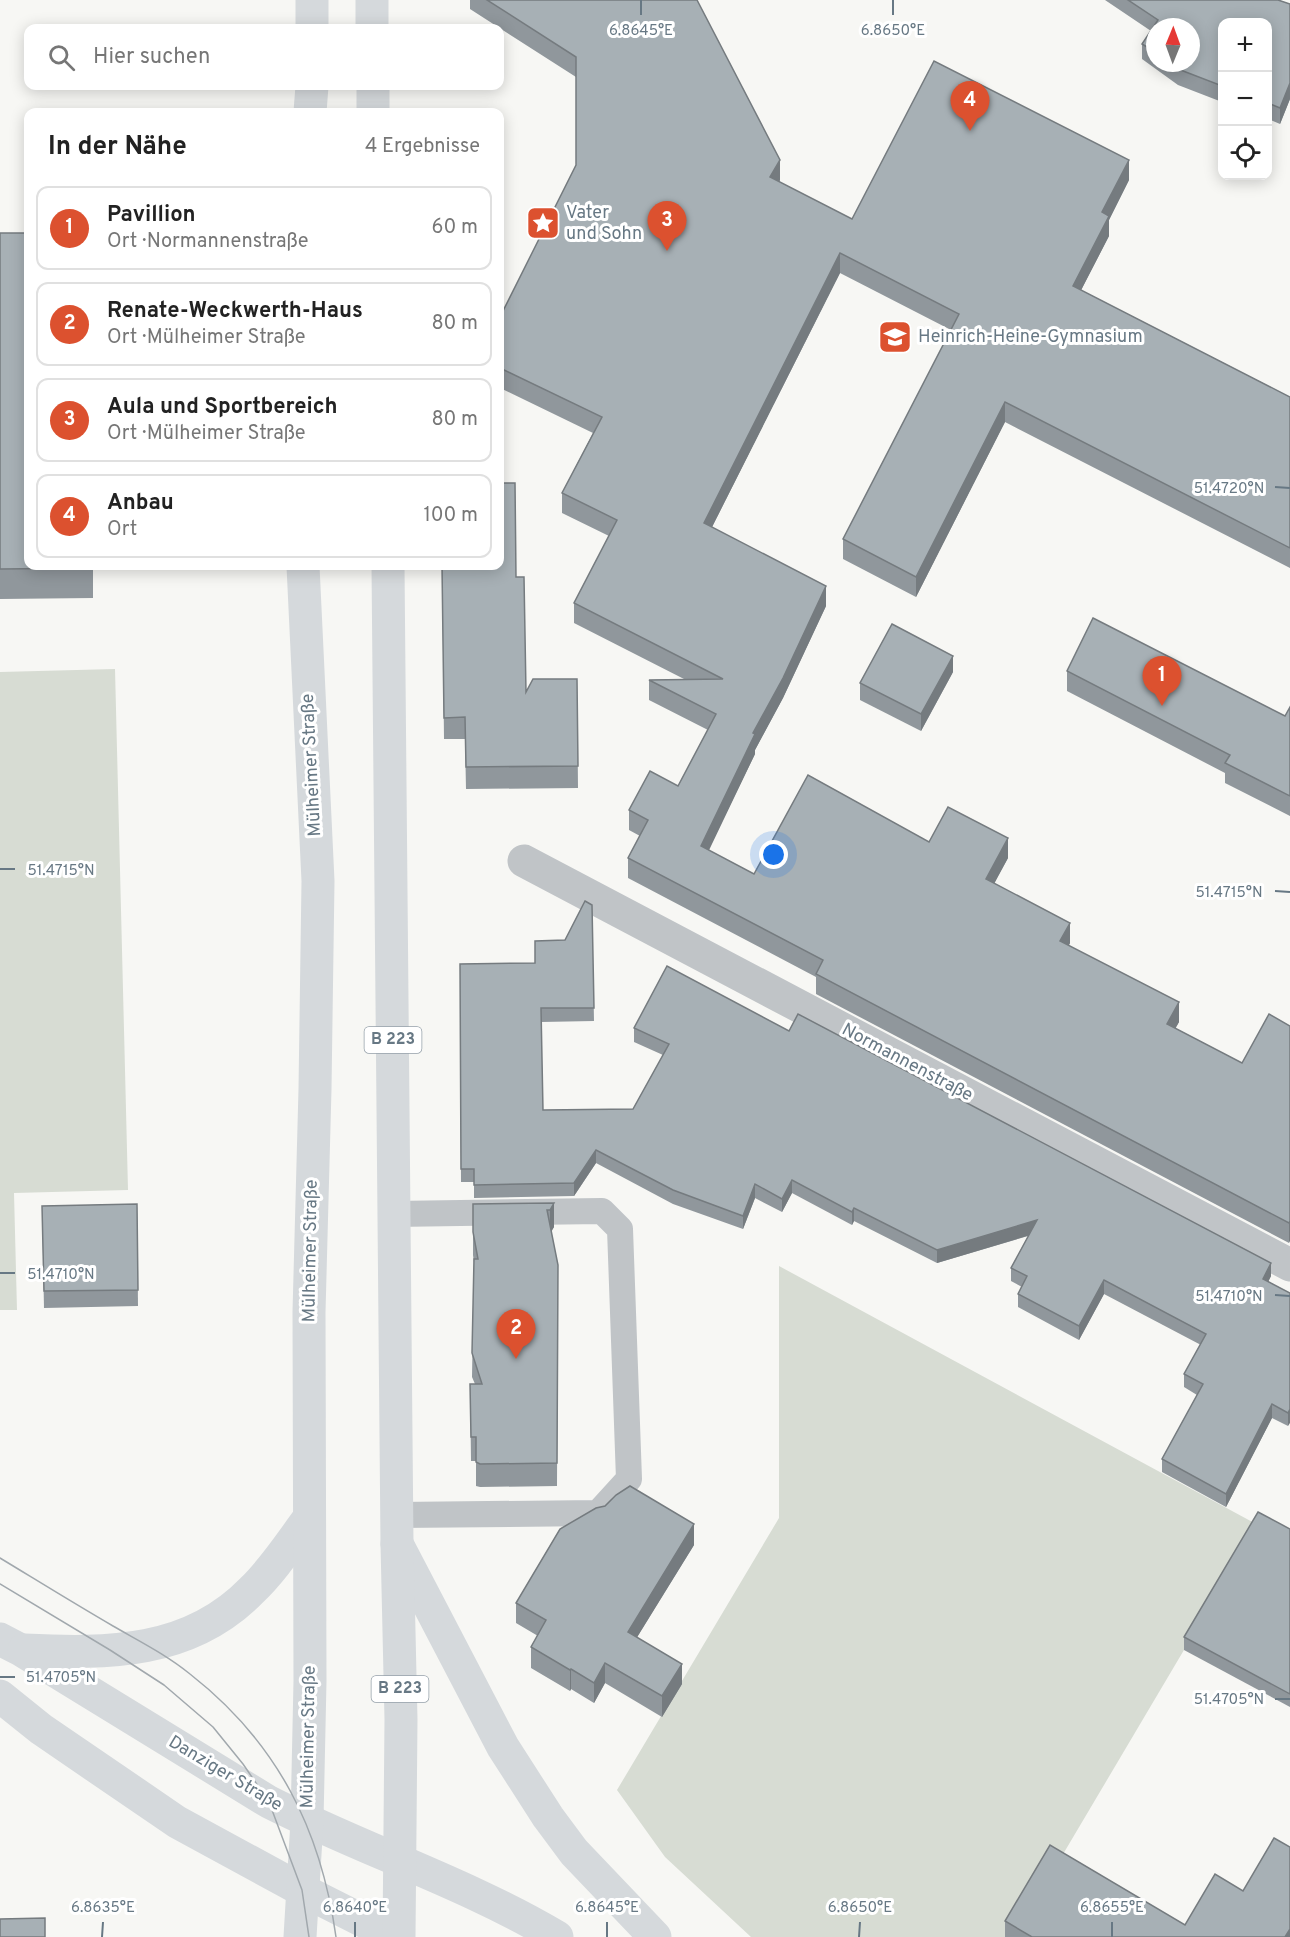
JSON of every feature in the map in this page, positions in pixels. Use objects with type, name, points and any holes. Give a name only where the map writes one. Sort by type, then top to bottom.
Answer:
[{"type":"main road","points":[[312,0],[312,24]]},
{"type":"main road","points":[[372,0],[372,24]]},
{"type":"main road","points":[[310,108],[312,90]]},
{"type":"main road","points":[[373,90],[374,108]]},
{"type":"main road","name":"Mülheimer Straße","points":[[300,1937],[307,1821],[310,1681],[309,1312],[318,881],[303,570]]},
{"type":"main road","name":"B 223","points":[[388,570],[397,1530],[401,1719],[397,1937]]},
{"type":"main road","points":[[11,1645],[66,1652],[148,1646],[207,1626],[253,1590],[309,1518]]},
{"type":"main road","points":[[397,1530],[503,1747],[574,1852],[656,1937]]},
{"type":"main road","name":"Danziger Straße","points":[[11,1645],[219,1773],[307,1821],[491,1900],[557,1937]]},
{"type":"main road","points":[[0,1696],[41,1729],[177,1822],[302,1890],[397,1937]]},
{"type":"street","name":"Normannenstraße","points":[[524,861],[1290,1265]]},
{"type":"lane","points":[[394,1214],[602,1211],[620,1229],[629,1479],[598,1513],[397,1530]]},
{"type":"shaded area","points":[[115,669],[128,1190],[14,1193],[17,1310],[0,1310],[0,672]]},
{"type":"shaded area","points":[[779,1266],[1258,1525],[1014,1937],[751,1937],[665,1857],[617,1790],[779,1518]]},
{"type":"building","points":[[487,0],[697,0],[780,160],[770,177],[852,219],[934,61],[1129,160],[1102,212],[1109,216],[1073,286],[1290,397],[1290,548],[1005,402],[916,577],[843,539],[959,314],[840,253],[704,523],[826,586],[783,678],[753,733],[755,734],[701,846],[754,874],[808,775],[929,842],[948,807],[1008,838],[986,879],[1070,923],[1060,941],[1179,1002],[1167,1024],[1242,1063],[1269,1014],[1290,1026],[1289,1223],[816,974],[823,960],[628,858],[648,820],[629,810],[650,771],[678,786],[716,714],[649,680],[723,679],[574,603],[617,520],[562,493],[602,417],[504,370],[504,309],[576,165],[576,57]]},
{"type":"building","points":[[1128,0],[1278,0],[1290,4],[1290,83],[1280,108],[1272,105],[1272,18],[1218,18],[1218,84],[1186,72],[1200,72],[1200,18],[1155,18]]},
{"type":"building","points":[[0,233],[24,233],[24,569],[0,569]]},
{"type":"building","points":[[504,483],[515,483],[516,577],[524,577],[526,692],[533,679],[577,679],[578,766],[466,767],[465,717],[444,718],[442,570],[504,570]]},
{"type":"building","points":[[1093,618],[1285,716],[1290,707],[1290,796],[1225,763],[1230,755],[1067,671]]},
{"type":"building","points":[[892,624],[953,656],[921,714],[860,683]]},
{"type":"building","points":[[585,901],[592,905],[594,1008],[541,1008],[543,1110],[633,1109],[669,1044],[634,1028],[667,966],[789,1031],[798,1014],[1271,1263],[1263,1279],[1290,1293],[1290,1409],[1288,1413],[1272,1404],[1226,1494],[1162,1459],[1203,1384],[1184,1374],[1206,1334],[1104,1280],[1079,1326],[1018,1294],[1027,1276],[1011,1268],[1037,1220],[937,1250],[854,1208],[852,1212],[792,1180],[782,1199],[755,1184],[743,1216],[673,1190],[596,1150],[574,1183],[474,1185],[474,1169],[461,1169],[460,964],[535,963],[535,941],[565,940]]},
{"type":"building","points":[[554,1203],[550,1210],[547,1210],[558,1265],[557,1463],[480,1464],[476,1462],[476,1437],[471,1437],[470,1384],[482,1384],[472,1353],[474,1259],[478,1259],[473,1232],[473,1204]]},
{"type":"building","points":[[137,1204],[138,1290],[44,1291],[42,1206]]},
{"type":"building","points":[[630,1486],[694,1524],[628,1632],[682,1664],[662,1696],[605,1663],[594,1683],[531,1647],[546,1620],[516,1603],[560,1529],[596,1508],[605,1506]]},
{"type":"building","points":[[1258,1512],[1290,1529],[1290,1694],[1184,1637]]},
{"type":"building","points":[[1274,1838],[1290,1847],[1290,1929],[1285,1937],[1032,1937],[1005,1921],[1050,1845],[1185,1925],[1215,1874],[1243,1891]]},
{"type":"building","points":[[45,1918],[45,1937],[0,1937],[0,1919]]},
{"type":"tram line","points":[[0,1558],[172,1661],[221,1700],[247,1729],[290,1790],[306,1824],[329,1897],[336,1937]]},
{"type":"tram line","points":[[0,1584],[164,1685],[213,1727],[243,1764],[269,1802],[302,1890],[309,1937]]},
{"type":"place","name":"Anbau","points":[[970,131]]},
{"type":"place","name":"Vater und Sohn","points":[[543,223]]},
{"type":"place","name":"Aula und Sportbereich","points":[[667,251]]},
{"type":"place","name":"Heinrich-Heine-Gymnasium","points":[[895,337]]},
{"type":"place","name":"Pavillion","points":[[1162,706]]},
{"type":"place","name":"Renate-Weckwerth-Haus","points":[[516,1359]]}]
